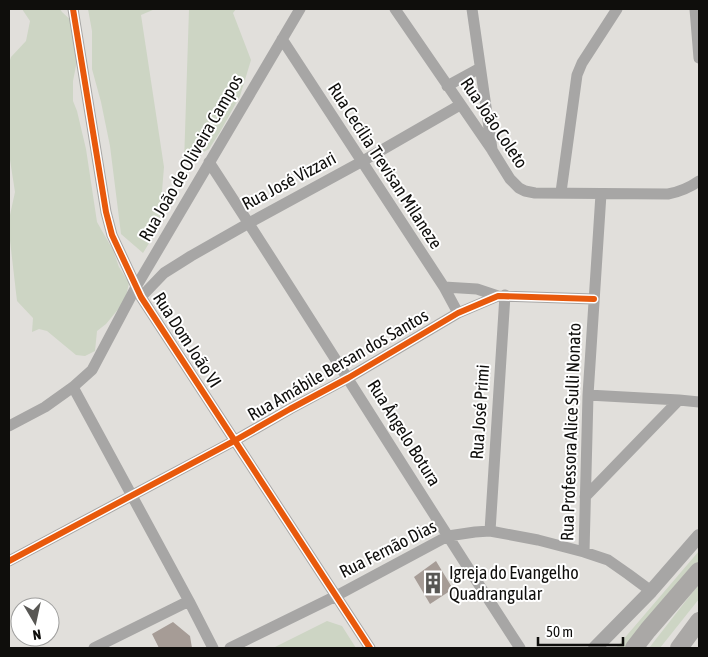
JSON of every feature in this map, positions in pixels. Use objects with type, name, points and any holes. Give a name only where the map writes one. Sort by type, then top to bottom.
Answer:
[{"type":"main road","points":[[634,648],[699,571]]},
{"type":"main road","points":[[679,648],[699,621]]},
{"type":"street","name":"Rua Dom João VI","points":[[73,9],[106,212],[112,235],[139,292],[370,648]]},
{"type":"street","name":"Rua João de Oliveira Campos","points":[[9,426],[45,406],[73,387],[92,370],[139,292],[209,162],[300,9]]},
{"type":"street","name":"Rua João Coleto","points":[[395,9],[510,179],[519,188],[535,193],[668,194],[688,188],[699,181]]},
{"type":"street","points":[[472,9],[492,150]]},
{"type":"street","points":[[561,192],[577,75],[582,63],[617,9]]},
{"type":"street","points":[[695,9],[699,58]]},
{"type":"street","name":"Rua Cecília Trevisan Milaneze","points":[[282,39],[444,287],[458,312]]},
{"type":"street","points":[[447,86],[480,68]]},
{"type":"street","name":"Rua José Vizzari","points":[[139,292],[191,256],[362,162],[460,105]]},
{"type":"street","name":"Rua Ângelo Botura","points":[[209,162],[520,648]]},
{"type":"street","name":"Rua Professora Alice Sulli Nonato","points":[[584,552],[588,395],[601,194]]},
{"type":"street","points":[[444,287],[477,289],[501,295],[594,299]]},
{"type":"street","name":"Rua Amábile Bersan dos Santos","points":[[9,561],[348,378],[458,312],[501,295]]},
{"type":"street","name":"Rua José Primi","points":[[490,531],[501,295]]},
{"type":"street","points":[[73,387],[213,648]]},
{"type":"street","points":[[588,395],[699,402]]},
{"type":"street","points":[[585,497],[679,400]]},
{"type":"street","name":"Rua Fernão Dias","points":[[230,648],[336,596],[448,536],[475,532],[490,531],[538,540],[608,560],[651,591]]},
{"type":"street","points":[[596,648],[651,591],[699,536]]},
{"type":"street","points":[[94,648],[189,601]]},
{"type":"green space","points":[[22,9],[60,9],[77,26],[79,51],[73,81],[73,101],[86,149],[97,222],[129,283],[125,301],[106,324],[97,331],[95,351],[85,356],[76,355],[47,331],[39,329],[32,332],[33,318],[17,301],[9,232],[10,215],[15,192],[10,160],[9,63],[11,57],[26,41],[30,21]]},
{"type":"green space","points":[[88,9],[155,9],[141,15],[164,167],[159,227],[143,253],[121,234],[110,146],[92,69],[92,31]]},
{"type":"green space","points":[[189,9],[236,9],[233,13],[251,60],[240,96],[209,149],[184,163]]},
{"type":"green space","points":[[699,551],[699,563],[626,648],[616,648]]},
{"type":"green space","points":[[699,584],[699,599],[660,648],[649,648]]},
{"type":"green space","points":[[327,621],[342,626],[356,648],[273,648]]},
{"type":"building","name":"Igreja do Evangelho Quadrangular","points":[[436,561],[453,589],[430,604],[414,577]]},
{"type":"building","points":[[173,622],[190,636],[192,648],[159,648],[152,634]]},
{"type":"cycle path","points":[[73,9],[106,212],[112,235],[141,297],[370,648]]},
{"type":"cycle path","points":[[9,561],[234,441],[348,378],[458,313],[498,296],[594,299]]},
{"type":"place","name":"Igreja do Evangelho Quadrangular","points":[[433,583]]}]
